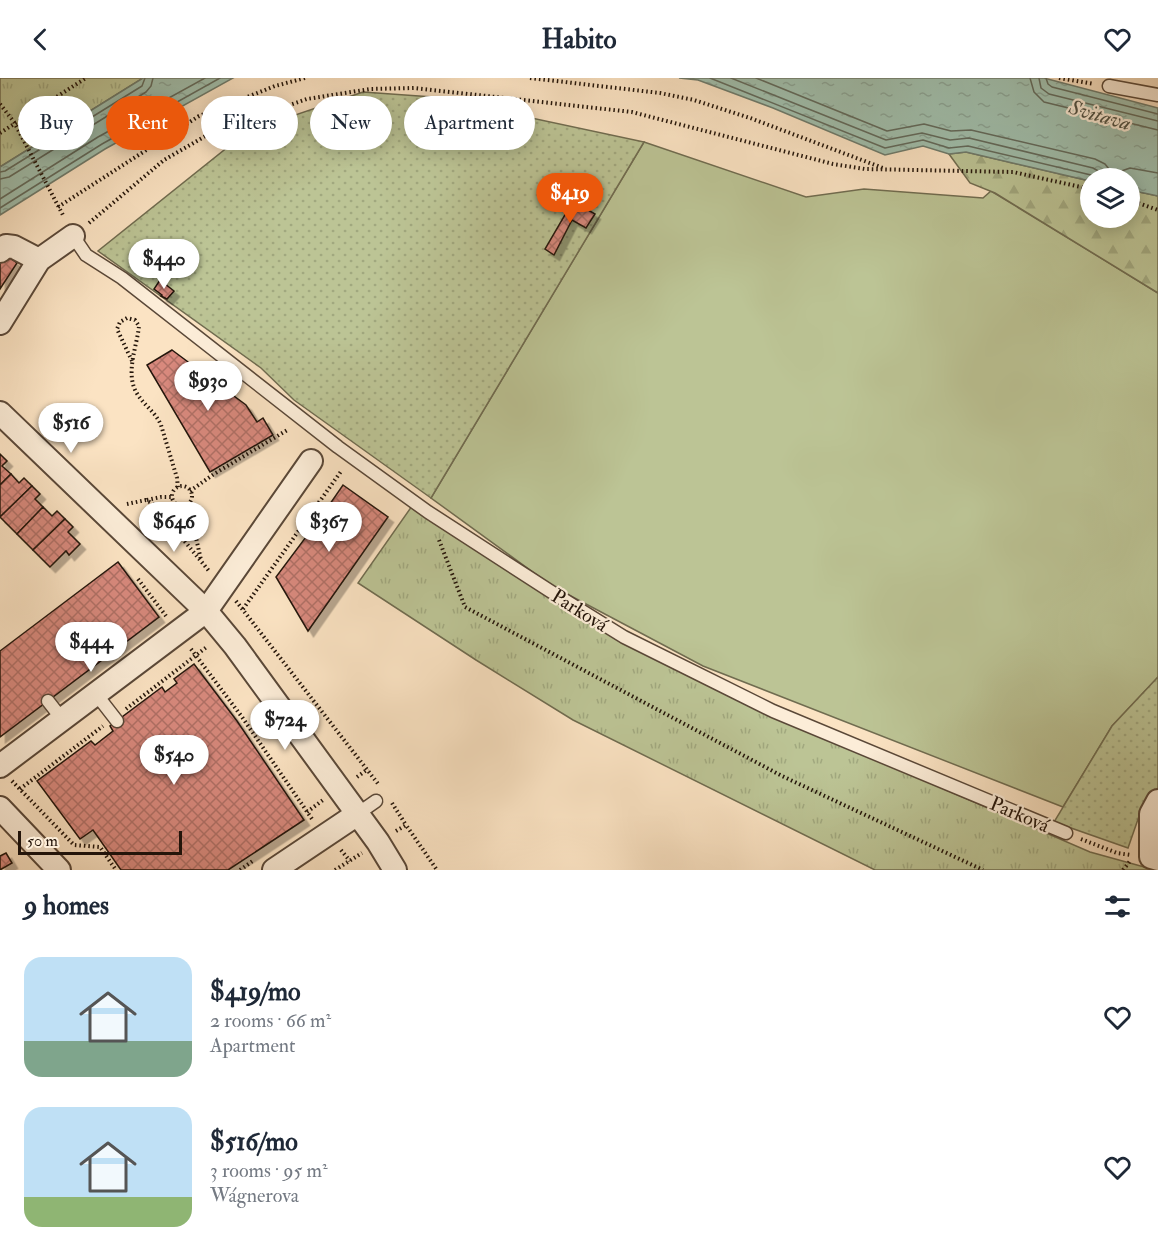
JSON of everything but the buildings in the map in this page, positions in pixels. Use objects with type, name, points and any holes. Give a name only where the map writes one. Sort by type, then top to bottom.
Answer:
[{"type":"street","points":[[0,322],[39,260],[73,236]]},
{"type":"street","points":[[0,251],[6,246],[14,247],[39,260]]},
{"type":"street","points":[[0,413],[206,611],[235,646],[356,815],[378,842],[395,870]]},
{"type":"street","points":[[0,766],[96,694],[168,628],[206,611],[222,585],[311,461]]},
{"type":"street","points":[[1154,858],[1151,814],[1158,801]]},
{"type":"street","points":[[0,808],[59,870]]},
{"type":"street","points":[[274,870],[356,815]]},
{"type":"lane","points":[[1109,86],[1158,95]]},
{"type":"lane","name":"Parková","points":[[73,236],[86,255],[122,278],[304,420],[428,512],[624,637],[773,711],[1066,833]]},
{"type":"lane","points":[[96,694],[117,721]]},
{"type":"lane","points":[[48,701],[62,720]]},
{"type":"lane","points":[[356,815],[381,799]]},
{"type":"path","points":[[0,133],[86,78]]},
{"type":"path","points":[[58,207],[199,116],[275,86],[305,78]]},
{"type":"path","points":[[530,78],[660,93],[694,100],[750,118],[886,170]]},
{"type":"path","points":[[1059,78],[1109,86]]},
{"type":"path","points":[[73,236],[164,160],[214,130],[307,99],[370,89],[414,88],[632,112],[833,164],[886,170],[1013,172],[1080,187]]},
{"type":"path","points":[[0,104],[14,122],[52,195]]},
{"type":"path","points":[[1140,204],[1158,210]]},
{"type":"path","points":[[132,360],[117,329],[120,322],[127,318],[135,320],[139,326],[132,360],[135,390],[158,417],[178,488]]},
{"type":"path","points":[[190,491],[304,420]]},
{"type":"path","points":[[243,609],[342,470]]},
{"type":"path","points":[[182,486],[190,491],[191,501],[186,505],[177,504],[173,497],[174,490],[182,486]]},
{"type":"path","points":[[106,517],[146,500],[173,497]]},
{"type":"path","points":[[146,500],[155,506],[243,609],[381,788]]},
{"type":"path","points":[[186,505],[192,520],[201,560]]},
{"type":"path","points":[[428,512],[465,607],[782,776],[983,870]]},
{"type":"path","points":[[168,628],[242,717],[313,821],[317,818],[348,862],[350,870]]},
{"type":"path","points":[[0,766],[69,841],[78,847],[100,847],[116,870]]},
{"type":"path","points":[[381,799],[406,825]]},
{"type":"path","name":"Parková","points":[[1066,833],[1117,853],[1154,858]]},
{"type":"green space","points":[[0,78],[143,78],[114,96],[106,96],[106,101],[94,108],[94,96],[18,96],[18,150],[27,150],[0,167]]},
{"type":"green space","points":[[363,92],[419,96],[404,96],[404,150],[535,150],[535,119],[644,142],[431,498],[294,400],[261,368],[98,251],[224,150],[298,150],[298,114],[310,110],[310,150],[392,150],[392,96],[351,96]]},
{"type":"green space","points":[[644,142],[806,197],[864,189],[983,198],[991,191],[1158,293],[1158,677],[1112,726],[1063,807],[703,666],[552,586],[431,498]]},
{"type":"green space","points":[[966,152],[1080,179],[1080,228],[1140,228],[1140,192],[1158,196],[1158,293],[995,193],[970,183],[949,154]]},
{"type":"green space","points":[[412,506],[622,642],[775,716],[1090,852],[1155,870],[875,870],[573,720],[358,583]]},
{"type":"green space","points":[[1158,677],[1158,788],[1144,802],[1128,848],[1054,822],[1112,726]]},
{"type":"water","points":[[143,78],[233,78],[189,102],[189,96],[114,96]]},
{"type":"water","name":"Svitava","points":[[679,78],[1044,78],[1158,108],[1158,196],[1140,192],[1140,168],[1080,168],[1080,179],[966,152],[949,154],[923,146],[885,155],[773,108],[698,80]]},
{"type":"water","points":[[106,101],[106,148],[0,215],[0,167],[27,150],[94,150],[94,108]]}]
